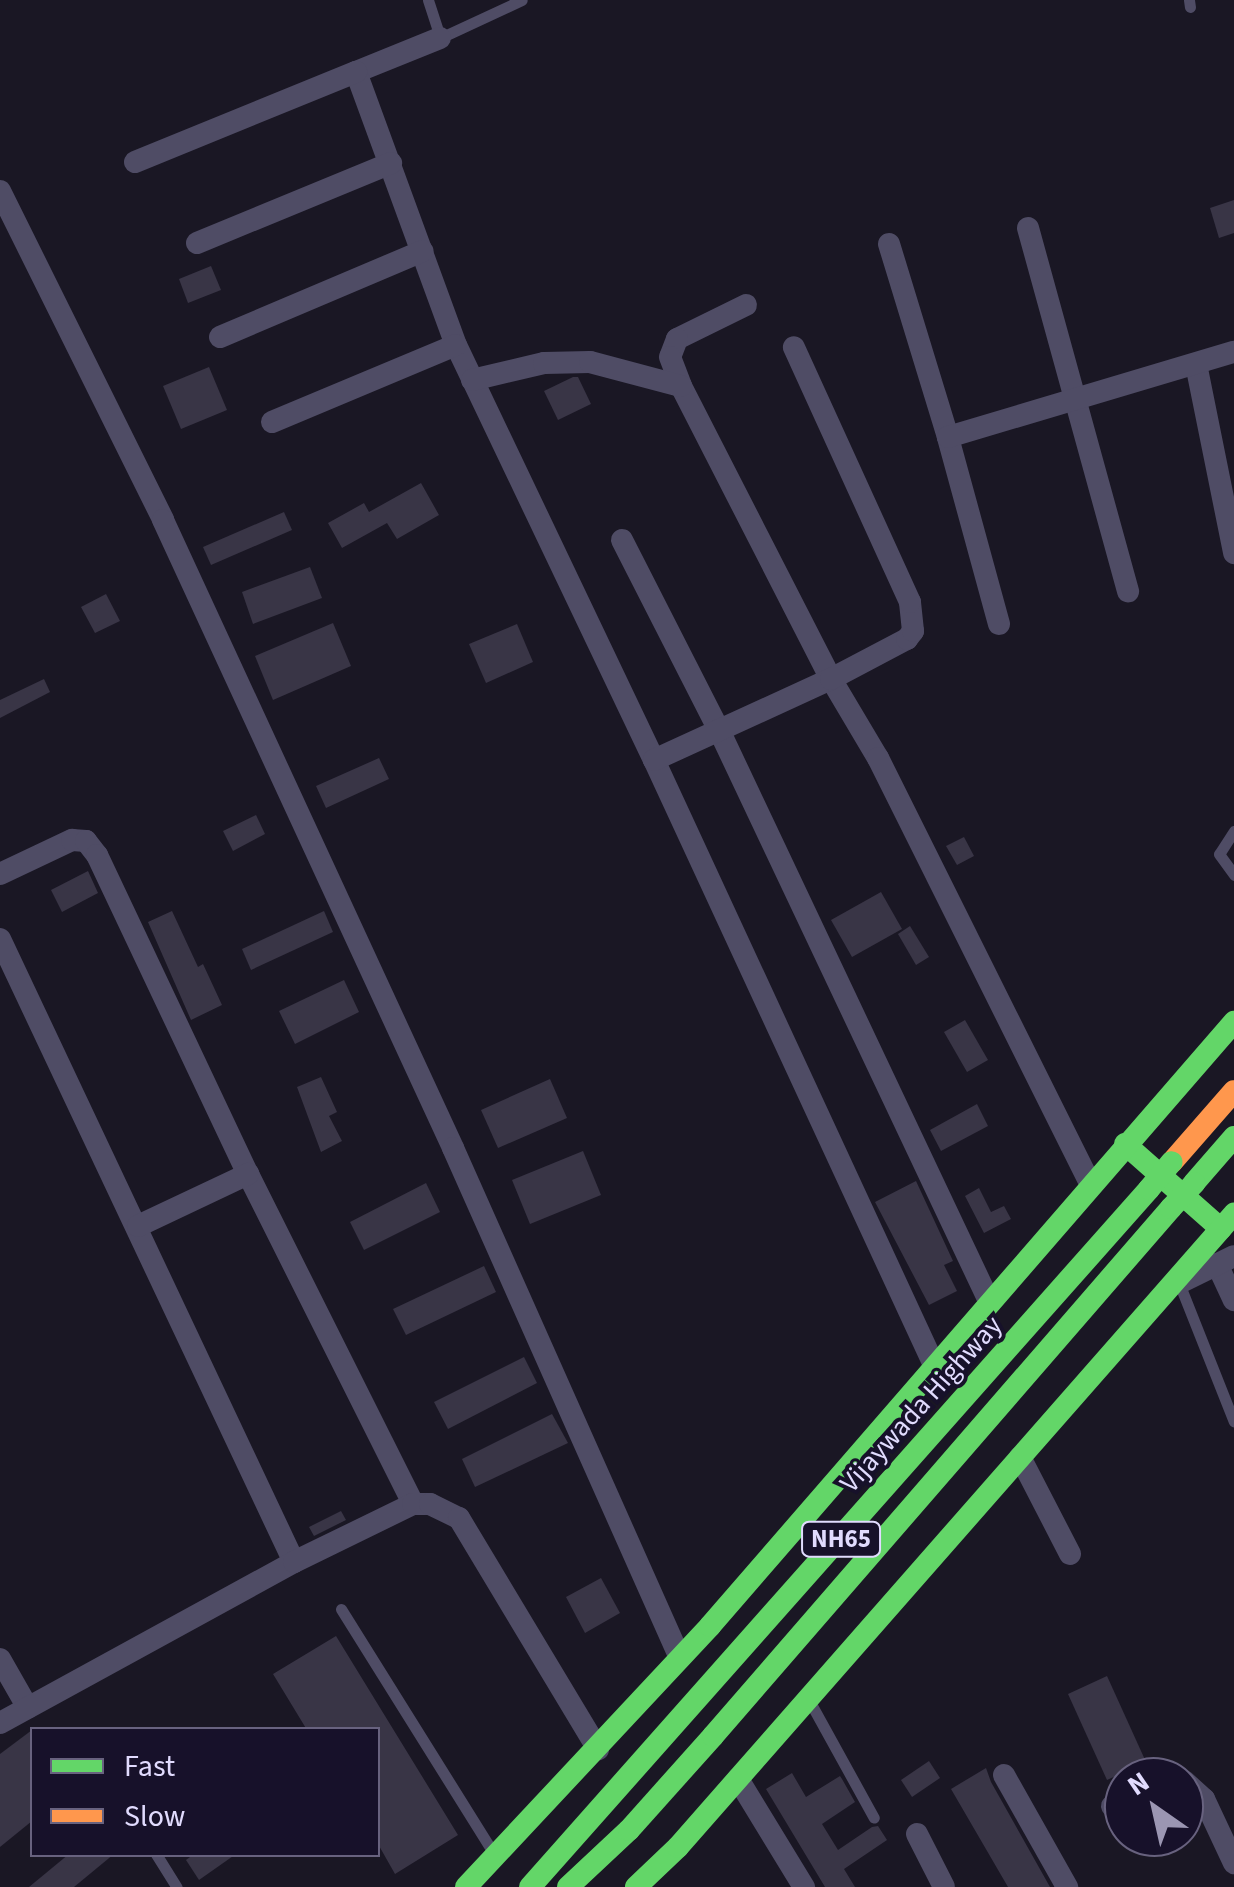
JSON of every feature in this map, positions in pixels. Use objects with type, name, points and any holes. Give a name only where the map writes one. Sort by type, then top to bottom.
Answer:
[{"type":"main road","points":[[466,1887],[680,1658],[1234,1022]]},
{"type":"main road","name":"Vijaywada Highway","points":[[530,1887],[1234,1091]]},
{"type":"main road","name":"Vijaywada Highway","points":[[568,1887],[628,1830],[713,1736],[1234,1138]]},
{"type":"main road","points":[[647,1883],[1228,1222],[1125,1144]]},
{"type":"street","points":[[135,162],[440,38]]},
{"type":"street","points":[[356,72],[456,346],[654,760],[934,1365]]},
{"type":"street","points":[[196,242],[391,164]]},
{"type":"street","points":[[0,191],[163,520],[453,1148],[680,1658]]},
{"type":"street","points":[[1028,228],[1128,592]]},
{"type":"street","points":[[889,244],[948,438],[998,624]]},
{"type":"street","points":[[220,337],[422,251]]},
{"type":"street","points":[[746,306],[677,338],[670,357],[680,386],[831,680],[878,758],[1090,1183]]},
{"type":"street","points":[[272,422],[456,346]]},
{"type":"street","points":[[654,760],[831,680],[906,639],[914,618],[872,513],[794,347]]},
{"type":"street","points":[[948,438],[1234,352]]},
{"type":"street","points":[[472,380],[544,363],[590,362],[680,386]]},
{"type":"street","points":[[1196,364],[1234,553]]},
{"type":"street","points":[[622,540],[719,730],[989,1302]]},
{"type":"street","points":[[0,874],[72,840],[80,838],[90,845],[413,1504]]},
{"type":"street","points":[[0,939],[294,1562]]},
{"type":"street","points":[[138,1226],[248,1174]]},
{"type":"street","points":[[1174,1286],[1226,1260],[1234,1300]]},
{"type":"street","points":[[1020,1457],[1070,1554]]},
{"type":"street","points":[[0,1723],[294,1562],[413,1504],[445,1508],[459,1518],[598,1748]]},
{"type":"street","points":[[0,1659],[28,1708]]},
{"type":"street","points":[[1004,1774],[1067,1887]]},
{"type":"street","points":[[738,1779],[804,1887]]},
{"type":"street","points":[[1204,1799],[1234,1864]]},
{"type":"street","points":[[918,1834],[944,1887]]},
{"type":"lane","points":[[428,0],[440,38],[522,0]]},
{"type":"lane","points":[[1234,831],[1219,854],[1234,875]]},
{"type":"lane","points":[[1174,1286],[1234,1422]]},
{"type":"lane","points":[[341,1610],[496,1858]]},
{"type":"lane","points":[[808,1699],[874,1818]]},
{"type":"lane","points":[[158,1857],[177,1887]]},
{"type":"building","points":[[1234,200],[1234,233],[1219,238],[1210,208]]},
{"type":"building","points":[[211,266],[221,290],[188,303],[179,279]]},
{"type":"building","points":[[209,367],[227,410],[181,429],[163,386]]},
{"type":"building","points":[[578,377],[591,404],[558,420],[544,391]]},
{"type":"building","points":[[421,483],[439,515],[397,539],[387,523],[342,548],[328,523],[364,503],[369,512]]},
{"type":"building","points":[[284,512],[292,530],[211,565],[203,547]]},
{"type":"building","points":[[310,567],[322,598],[253,624],[242,592]]},
{"type":"building","points":[[106,594],[120,621],[95,633],[81,607]]},
{"type":"building","points":[[333,623],[351,666],[273,700],[255,656]]},
{"type":"building","points":[[517,624],[533,662],[486,683],[469,644]]},
{"type":"building","points":[[44,679],[50,692],[0,718],[0,700]]},
{"type":"building","points":[[379,758],[389,779],[326,808],[316,786]]},
{"type":"building","points":[[256,815],[265,834],[233,851],[223,831]]},
{"type":"building","points":[[964,837],[974,856],[957,865],[946,846]]},
{"type":"building","points":[[88,871],[98,893],[62,912],[51,890]]},
{"type":"building","points":[[881,892],[902,929],[852,957],[831,920]]},
{"type":"building","points":[[172,911],[198,967],[203,964],[222,1005],[191,1020],[148,922]]},
{"type":"building","points":[[324,911],[333,932],[251,970],[242,949]]},
{"type":"building","points":[[910,926],[929,957],[916,965],[898,934]]},
{"type":"building","points":[[344,980],[359,1012],[295,1044],[279,1011]]},
{"type":"building","points":[[965,1020],[988,1060],[967,1072],[944,1032]]},
{"type":"building","points":[[321,1077],[337,1112],[329,1116],[342,1141],[321,1152],[297,1087]]},
{"type":"building","points":[[550,1079],[567,1118],[498,1148],[481,1110]]},
{"type":"building","points":[[977,1104],[988,1126],[941,1151],[930,1130]]},
{"type":"building","points":[[583,1151],[601,1195],[530,1224],[512,1180]]},
{"type":"building","points":[[916,1181],[953,1261],[944,1265],[957,1291],[929,1305],[875,1202]]},
{"type":"building","points":[[426,1183],[440,1212],[364,1250],[350,1222]]},
{"type":"building","points":[[979,1188],[991,1212],[1004,1206],[1011,1219],[984,1233],[965,1196]]},
{"type":"building","points":[[484,1266],[496,1292],[406,1335],[393,1309]]},
{"type":"building","points":[[524,1357],[537,1383],[448,1429],[434,1402]]},
{"type":"building","points":[[552,1414],[568,1443],[475,1487],[462,1459]]},
{"type":"building","points":[[341,1511],[346,1520],[314,1536],[309,1527]]},
{"type":"building","points":[[601,1578],[620,1613],[585,1633],[566,1597]]},
{"type":"building","points":[[336,1636],[458,1835],[395,1874],[380,1848],[380,1727],[305,1727],[273,1674]]},
{"type":"building","points":[[1107,1676],[1144,1757],[1104,1757],[1104,1773],[1068,1694]]},
{"type":"building","points":[[30,1732],[30,1823],[0,1847],[0,1754]]},
{"type":"building","points":[[929,1761],[940,1778],[912,1797],[901,1780]]},
{"type":"building","points":[[986,1768],[1050,1887],[1008,1887],[951,1789]]},
{"type":"building","points":[[792,1773],[806,1797],[840,1776],[842,1779],[855,1802],[822,1824],[838,1850],[872,1827],[878,1826],[887,1840],[844,1869],[855,1887],[825,1887],[766,1789]]},
{"type":"building","points":[[65,1857],[110,1857],[74,1887],[29,1887]]},
{"type":"building","points":[[190,1857],[232,1857],[199,1880],[186,1860]]},
{"type":"traffic: fast","points":[[466,1887],[710,1626],[1234,1022]]},
{"type":"traffic: fast","points":[[1194,1183],[1234,1137]]},
{"type":"traffic: fast","points":[[1125,1144],[1221,1229]]},
{"type":"traffic: fast","points":[[1149,1189],[1172,1162]]},
{"type":"traffic: fast","points":[[1171,1208],[1194,1183]]},
{"type":"traffic: fast","points":[[530,1887],[1149,1189]]},
{"type":"traffic: fast","points":[[568,1887],[629,1830],[713,1736],[1171,1208]]},
{"type":"traffic: fast","points":[[636,1887],[678,1847],[1234,1214]]},
{"type":"traffic: slow","points":[[1172,1162],[1234,1091]]}]
